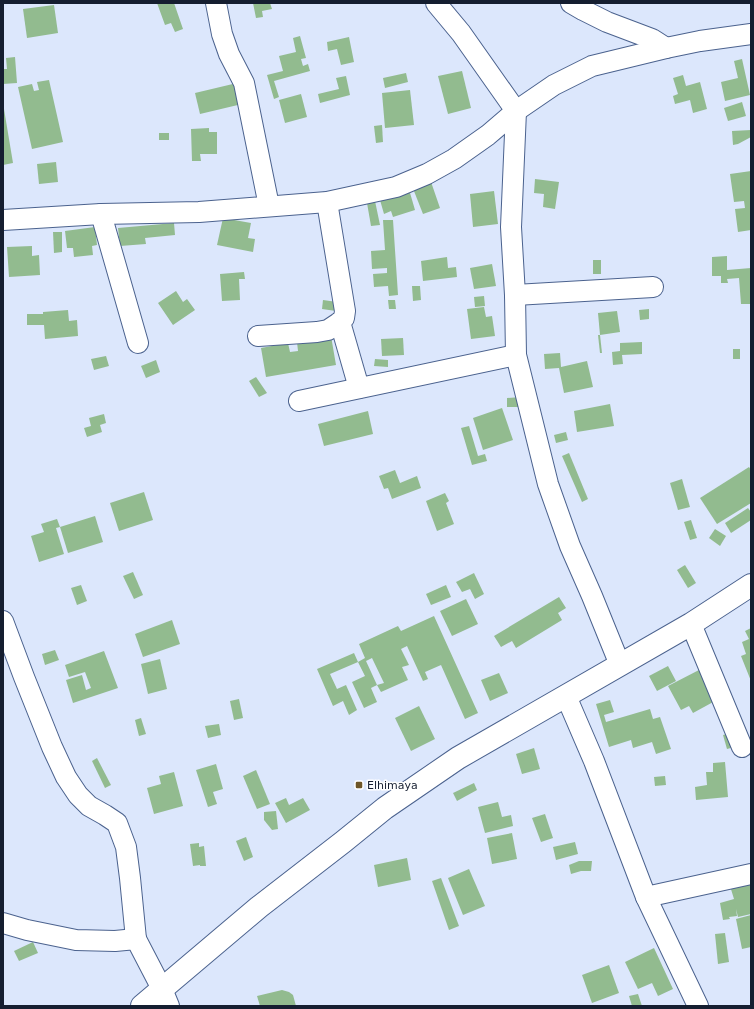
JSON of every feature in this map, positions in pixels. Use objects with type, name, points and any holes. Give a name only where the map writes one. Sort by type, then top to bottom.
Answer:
[{"type":"main road","points":[[142,1006],[166,997],[259,907],[385,808],[458,758],[691,624],[751,585]]},
{"type":"street","points":[[216,3],[224,40],[229,54],[244,83],[269,206]]},
{"type":"street","points":[[436,3],[461,33],[516,111],[511,226],[515,294],[516,355],[548,484],[570,546],[620,665]]},
{"type":"street","points":[[571,3],[607,22],[652,39],[666,48]]},
{"type":"street","points":[[3,220],[101,214],[199,212],[326,202],[396,187],[427,174],[454,159],[488,135],[516,111],[554,85],[592,66],[700,41],[751,34]]},
{"type":"street","points":[[258,336],[328,330],[344,318],[346,311],[326,202]]},
{"type":"street","points":[[101,214],[138,343]]},
{"type":"street","points":[[515,294],[653,287]]},
{"type":"street","points":[[340,322],[359,388]]},
{"type":"street","points":[[299,401],[516,355]]},
{"type":"street","points":[[3,621],[26,684],[66,777],[78,795],[89,806],[117,823],[126,847],[136,939],[166,997]]},
{"type":"street","points":[[691,624],[742,747]]},
{"type":"street","points":[[566,696],[594,761],[646,897],[698,1006]]},
{"type":"street","points":[[646,897],[751,874]]},
{"type":"street","points":[[3,923],[27,930],[76,940],[115,941],[136,939]]},
{"type":"building","points":[[157,3],[174,3],[183,29],[175,32],[171,23],[165,25]]},
{"type":"building","points":[[253,3],[270,3],[272,9],[262,11],[263,17],[256,18]]},
{"type":"building","points":[[54,5],[58,33],[27,38],[23,9]]},
{"type":"building","points":[[300,36],[306,58],[301,59],[303,66],[308,64],[310,71],[274,81],[279,97],[274,99],[267,75],[283,71],[279,56],[296,52],[293,38]]},
{"type":"building","points":[[349,37],[354,62],[341,65],[337,49],[328,51],[327,42]]},
{"type":"building","points":[[15,57],[17,83],[3,84],[3,69],[7,69],[6,58]]},
{"type":"building","points":[[742,59],[750,95],[725,101],[721,82],[738,78],[734,61]]},
{"type":"building","points":[[462,71],[471,108],[448,114],[438,76]]},
{"type":"building","points":[[406,73],[408,82],[385,88],[383,78]]},
{"type":"building","points":[[683,75],[686,86],[700,82],[707,109],[693,113],[690,100],[675,104],[673,96],[678,94],[673,78]]},
{"type":"building","points":[[346,76],[350,95],[320,103],[318,94],[339,89],[336,78]]},
{"type":"building","points":[[49,80],[63,142],[32,149],[18,87],[32,84],[34,91],[39,90],[37,82]]},
{"type":"building","points":[[237,83],[242,104],[200,114],[195,93]]},
{"type":"building","points":[[410,90],[414,125],[385,128],[382,93]]},
{"type":"building","points":[[301,94],[307,117],[285,123],[279,100]]},
{"type":"building","points":[[742,102],[746,116],[728,121],[724,108]]},
{"type":"building","points":[[3,109],[13,163],[3,165]]},
{"type":"building","points":[[382,125],[383,142],[376,143],[374,126]]},
{"type":"building","points":[[209,128],[209,132],[217,132],[217,154],[200,154],[201,161],[192,161],[191,129]]},
{"type":"building","points":[[751,130],[751,137],[733,145],[732,131]]},
{"type":"building","points":[[159,133],[169,133],[169,140],[159,140]]},
{"type":"building","points":[[56,162],[58,182],[39,184],[37,164]]},
{"type":"building","points":[[751,171],[751,230],[738,232],[735,209],[745,208],[744,201],[734,202],[730,174]]},
{"type":"building","points":[[430,179],[440,208],[423,214],[412,186]]},
{"type":"building","points":[[535,179],[559,182],[555,209],[543,207],[544,194],[534,193]]},
{"type":"building","points":[[408,186],[415,210],[393,217],[391,211],[384,214],[380,200]]},
{"type":"building","points":[[494,191],[498,224],[473,227],[470,194]]},
{"type":"building","points":[[375,201],[380,225],[371,226],[367,203]]},
{"type":"building","points":[[223,218],[251,223],[248,238],[255,239],[253,252],[217,245]]},
{"type":"building","points":[[383,220],[393,220],[398,295],[389,296],[388,286],[374,287],[373,274],[387,273],[387,268],[372,269],[371,251],[385,250]]},
{"type":"building","points":[[174,223],[175,235],[145,238],[146,244],[120,246],[118,228]]},
{"type":"building","points":[[95,227],[97,245],[92,246],[93,255],[74,257],[73,248],[67,248],[65,231]]},
{"type":"building","points":[[53,232],[62,232],[62,252],[54,253]]},
{"type":"building","points":[[32,246],[32,256],[39,255],[40,275],[9,277],[7,247]]},
{"type":"building","points":[[727,256],[727,270],[751,268],[751,304],[741,304],[739,278],[727,279],[728,283],[721,283],[721,276],[712,276],[712,257]]},
{"type":"building","points":[[447,257],[448,268],[456,267],[457,277],[423,281],[421,261]]},
{"type":"building","points":[[593,260],[601,260],[601,274],[593,274]]},
{"type":"building","points":[[492,264],[496,286],[474,289],[470,268]]},
{"type":"building","points":[[244,272],[245,279],[239,279],[240,300],[222,301],[220,274]]},
{"type":"building","points":[[412,286],[420,286],[421,300],[413,301]]},
{"type":"building","points":[[176,291],[183,302],[187,299],[195,310],[173,325],[158,303]]},
{"type":"building","points":[[484,296],[485,306],[475,307],[474,297]]},
{"type":"building","points":[[323,300],[337,302],[336,311],[322,309]]},
{"type":"building","points":[[388,300],[395,300],[396,309],[389,309]]},
{"type":"building","points":[[484,307],[486,317],[492,316],[495,336],[471,339],[467,309]]},
{"type":"building","points":[[649,309],[649,319],[640,320],[639,310]]},
{"type":"building","points":[[68,310],[69,321],[77,320],[78,336],[45,339],[44,325],[27,325],[27,314],[43,314],[43,312]]},
{"type":"building","points":[[617,311],[620,332],[600,335],[598,313]]},
{"type":"building","points":[[598,335],[600,335],[602,353],[600,353]]},
{"type":"building","points":[[331,336],[336,365],[266,377],[261,348],[288,343],[290,352],[298,351],[297,342]]},
{"type":"building","points":[[403,338],[404,355],[382,356],[381,339]]},
{"type":"building","points":[[642,342],[642,354],[622,355],[623,364],[613,365],[612,352],[620,351],[620,343]]},
{"type":"building","points":[[733,349],[740,349],[740,359],[733,359]]},
{"type":"building","points":[[560,353],[561,367],[587,361],[593,387],[564,393],[559,368],[545,369],[544,354]]},
{"type":"building","points":[[106,356],[109,366],[94,370],[91,359]]},
{"type":"building","points":[[375,359],[388,360],[388,367],[374,366]]},
{"type":"building","points":[[156,360],[160,372],[146,378],[141,366]]},
{"type":"building","points":[[256,377],[267,393],[259,397],[249,381]]},
{"type":"building","points":[[521,397],[521,407],[507,407],[507,398]]},
{"type":"building","points":[[610,404],[614,426],[577,432],[574,411]]},
{"type":"building","points":[[502,408],[513,440],[483,450],[473,418]]},
{"type":"building","points":[[368,411],[373,434],[324,446],[318,424]]},
{"type":"building","points":[[104,414],[106,423],[100,425],[102,432],[87,437],[84,428],[91,426],[89,418]]},
{"type":"building","points":[[469,426],[478,456],[485,454],[487,461],[472,465],[461,428]]},
{"type":"building","points":[[566,432],[568,440],[556,443],[554,435]]},
{"type":"building","points":[[569,453],[588,499],[582,502],[562,456]]},
{"type":"building","points":[[749,467],[751,470],[751,503],[717,524],[700,498]]},
{"type":"building","points":[[395,470],[400,483],[417,476],[421,488],[392,499],[388,488],[384,489],[379,476]]},
{"type":"building","points":[[682,479],[690,507],[678,510],[670,483]]},
{"type":"building","points":[[144,492],[153,520],[119,531],[110,503]]},
{"type":"building","points":[[445,493],[449,501],[446,503],[454,524],[437,531],[426,501]]},
{"type":"building","points":[[748,508],[751,512],[751,520],[731,533],[725,523]]},
{"type":"building","points":[[95,516],[103,542],[68,553],[60,527]]},
{"type":"building","points":[[57,519],[60,527],[56,528],[64,554],[39,562],[31,536],[44,532],[41,524]]},
{"type":"building","points":[[691,520],[697,538],[690,540],[684,522]]},
{"type":"building","points":[[715,529],[726,536],[720,546],[709,538]]},
{"type":"building","points":[[685,565],[696,583],[688,588],[677,570]]},
{"type":"building","points":[[133,572],[143,595],[134,599],[123,576]]},
{"type":"building","points":[[474,573],[484,594],[475,599],[470,589],[462,592],[456,582]]},
{"type":"building","points":[[81,585],[87,601],[77,605],[71,588]]},
{"type":"building","points":[[446,585],[451,597],[431,605],[426,594]]},
{"type":"building","points":[[559,597],[566,608],[558,613],[562,620],[516,648],[512,641],[501,647],[494,636]]},
{"type":"building","points":[[466,599],[478,624],[452,636],[440,611]]},
{"type":"building","points":[[434,616],[478,713],[465,719],[441,665],[425,672],[428,679],[423,681],[407,646],[401,649],[409,665],[402,667],[408,680],[381,692],[377,685],[371,688],[377,702],[364,708],[352,682],[365,676],[358,662],[365,658],[359,644],[398,626],[401,631]],"holes":[[[372,658],[384,683],[377,685],[366,661]]]},
{"type":"building","points":[[172,620],[180,644],[143,657],[135,634]]},
{"type":"building","points":[[751,628],[751,681],[741,656],[746,654],[742,642],[749,639],[745,631]]},
{"type":"building","points":[[55,650],[59,660],[45,665],[42,654]]},
{"type":"building","points":[[104,651],[118,688],[73,703],[66,680],[82,675],[86,690],[91,688],[85,672],[69,677],[65,665]]},
{"type":"building","points":[[354,653],[358,662],[330,674],[337,689],[346,685],[357,710],[349,715],[343,701],[333,706],[317,669]]},
{"type":"building","points":[[160,659],[167,689],[148,694],[141,664]]},
{"type":"building","points":[[668,666],[676,681],[657,691],[649,676]]},
{"type":"building","points":[[699,670],[715,701],[693,713],[689,706],[681,710],[668,686]]},
{"type":"building","points":[[499,673],[508,693],[490,701],[481,680]]},
{"type":"building","points":[[239,699],[243,718],[234,720],[230,701]]},
{"type":"building","points":[[610,700],[614,712],[604,715],[606,722],[650,709],[653,719],[660,717],[671,749],[656,754],[652,742],[633,748],[631,740],[609,747],[596,704]]},
{"type":"building","points":[[419,706],[435,739],[411,751],[395,718]]},
{"type":"building","points":[[141,718],[146,734],[139,736],[135,720]]},
{"type":"building","points":[[219,724],[221,735],[208,738],[205,726]]},
{"type":"building","points":[[734,732],[738,746],[727,749],[723,735]]},
{"type":"building","points":[[534,748],[540,769],[522,774],[516,754]]},
{"type":"building","points":[[97,758],[111,785],[105,788],[92,761]]},
{"type":"building","points":[[725,762],[728,797],[696,800],[695,787],[707,785],[706,772],[713,772],[713,763]]},
{"type":"building","points":[[216,764],[223,789],[213,792],[217,804],[208,807],[196,770]]},
{"type":"building","points":[[256,770],[270,804],[257,809],[243,776]]},
{"type":"building","points":[[174,772],[183,806],[154,814],[147,788],[161,784],[159,776]]},
{"type":"building","points":[[665,776],[666,785],[655,786],[654,777]]},
{"type":"building","points":[[474,783],[477,790],[457,801],[453,793]]},
{"type":"building","points":[[286,798],[289,805],[303,798],[310,810],[286,823],[275,803]]},
{"type":"building","points":[[498,802],[502,817],[511,815],[513,826],[485,833],[478,807]]},
{"type":"building","points":[[276,811],[278,829],[272,830],[264,820],[264,812]]},
{"type":"building","points":[[545,814],[553,838],[541,842],[532,818]]},
{"type":"building","points":[[512,833],[517,859],[492,864],[487,838]]},
{"type":"building","points":[[246,837],[253,857],[244,861],[236,841]]},
{"type":"building","points":[[575,842],[578,854],[556,860],[553,847]]},
{"type":"building","points":[[199,843],[199,847],[204,846],[206,866],[193,866],[190,844]]},
{"type":"building","points":[[407,858],[411,880],[378,887],[374,865]]},
{"type":"building","points":[[579,861],[592,861],[591,871],[581,871],[571,874],[569,865]]},
{"type":"building","points":[[469,869],[485,906],[463,915],[448,878]]},
{"type":"building","points":[[441,878],[459,926],[449,930],[432,881]]},
{"type":"building","points":[[751,881],[751,914],[738,917],[736,909],[737,916],[729,917],[730,919],[723,920],[720,903],[734,899],[730,886]]},
{"type":"building","points":[[751,915],[751,947],[742,949],[736,919]]},
{"type":"building","points":[[725,933],[729,962],[718,964],[715,934]]},
{"type":"building","points":[[33,942],[38,953],[19,961],[14,951]]},
{"type":"building","points":[[654,948],[673,989],[658,996],[652,983],[638,989],[625,962]]},
{"type":"building","points":[[609,965],[619,993],[592,1003],[582,975]]},
{"type":"building","points":[[282,990],[293,995],[296,1006],[260,1006],[257,996]]},
{"type":"building","points":[[638,994],[642,1006],[632,1006],[629,996]]},
{"type":"place","name":"Elhimaya","points":[[359,785]]}]
